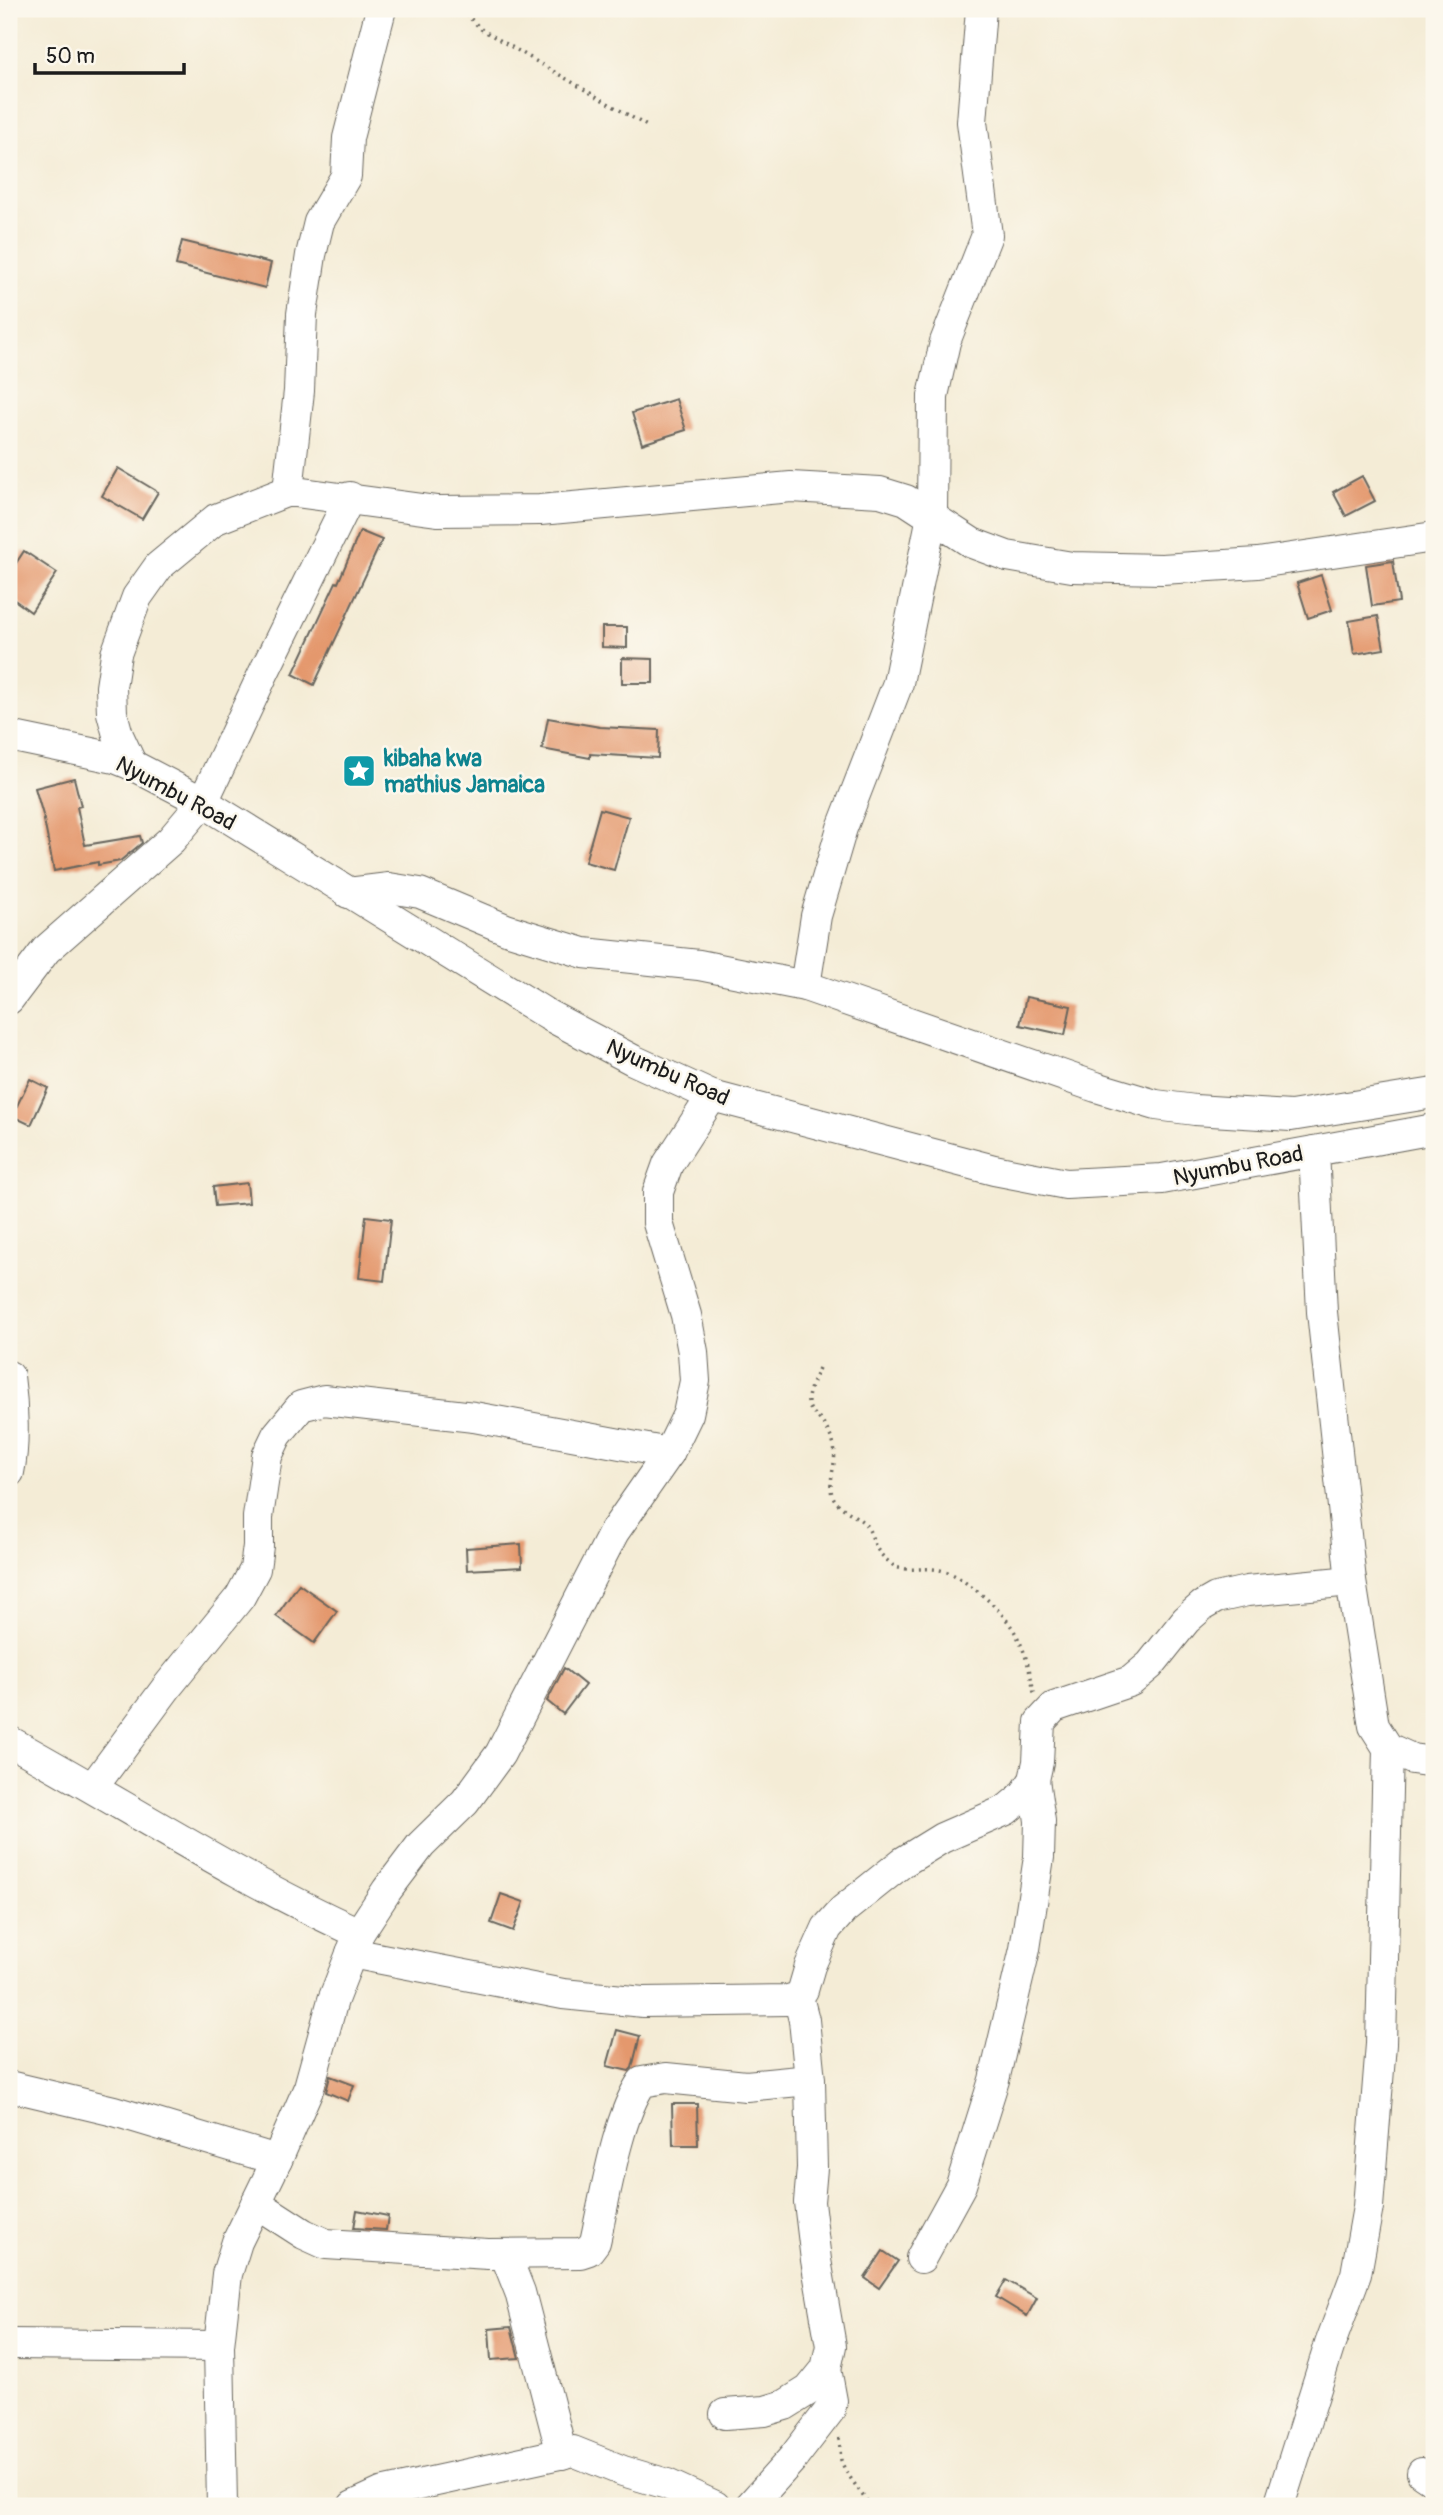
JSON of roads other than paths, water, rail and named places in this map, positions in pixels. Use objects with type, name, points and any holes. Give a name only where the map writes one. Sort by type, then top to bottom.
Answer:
[{"type":"street","points":[[288,491],[299,391],[302,314],[310,255],[320,222],[346,176],[348,138],[381,9]]},
{"type":"street","points":[[805,986],[816,916],[842,828],[898,683],[932,516],[933,396],[945,342],[987,235],[972,122],[981,9]]},
{"type":"street","points":[[132,765],[111,713],[111,687],[116,654],[137,597],[159,566],[216,519],[288,491],[350,497],[437,511],[540,510],[791,487],[880,492],[906,500],[972,543],[1007,556],[1072,567],[1161,569],[1258,563],[1434,537]]},
{"type":"street","points":[[9,999],[46,950],[171,839],[203,802],[350,497]]},
{"type":"street","name":"Nyumbu Road","points":[[9,736],[115,758],[132,765],[203,802],[548,1015],[633,1060],[712,1096],[994,1170],[1066,1184],[1162,1179],[1434,1129]]},
{"type":"street","points":[[348,893],[389,888],[421,893],[506,929],[584,953],[699,965],[805,986],[1096,1087],[1156,1105],[1292,1116],[1434,1093]]},
{"type":"street","points":[[222,2506],[219,2346],[227,2274],[237,2242],[309,2087],[333,2000],[355,1943],[421,1845],[465,1802],[500,1754],[614,1532],[669,1453],[688,1413],[695,1381],[693,1352],[686,1315],[658,1223],[658,1192],[668,1164],[712,1096]]},
{"type":"street","points":[[1314,1151],[1322,1312],[1351,1581],[1374,1726],[1388,1748],[1412,1759],[1434,1762]]},
{"type":"street","points":[[9,1376],[9,1472]]},
{"type":"street","points":[[93,1787],[240,1597],[255,1569],[258,1517],[267,1456],[277,1435],[300,1406],[324,1400],[474,1417],[669,1453]]},
{"type":"street","points":[[921,2258],[961,2185],[994,2080],[1025,1949],[1039,1857],[1040,1821],[1034,1780],[1038,1762],[1040,1722],[1054,1707],[1131,1681],[1150,1665],[1186,1620],[1216,1598],[1247,1591],[1351,1581]]},
{"type":"street","points":[[9,1741],[296,1905],[355,1943],[563,1994],[643,2002],[788,2000],[798,1997],[827,1928],[843,1910],[903,1862],[942,1838],[1006,1810],[1024,1795],[1034,1780]]},
{"type":"street","points":[[1279,2506],[1330,2344],[1356,2274],[1368,2207],[1381,2044],[1388,1748]]},
{"type":"street","points":[[750,2506],[819,2425],[830,2410],[832,2401],[826,2369],[831,2346],[809,2202],[812,2168],[810,2080],[804,2020],[798,1997]]},
{"type":"street","points":[[256,2203],[304,2234],[326,2244],[505,2254],[580,2253],[589,2250],[595,2242],[616,2150],[634,2094],[642,2082],[666,2077],[746,2087],[810,2080]]},
{"type":"street","points":[[9,2086],[114,2111],[277,2160]]},
{"type":"street","points":[[505,2254],[520,2292],[562,2454]]},
{"type":"street","points":[[9,2344],[219,2346]]},
{"type":"street","points":[[725,2414],[765,2412],[785,2405],[809,2390],[826,2369]]},
{"type":"street","points":[[353,2506],[381,2493],[580,2452],[623,2471],[667,2484],[715,2506]]},
{"type":"place","name":"kibaha kwa mathius Jamaica","points":[[359,771]]}]
